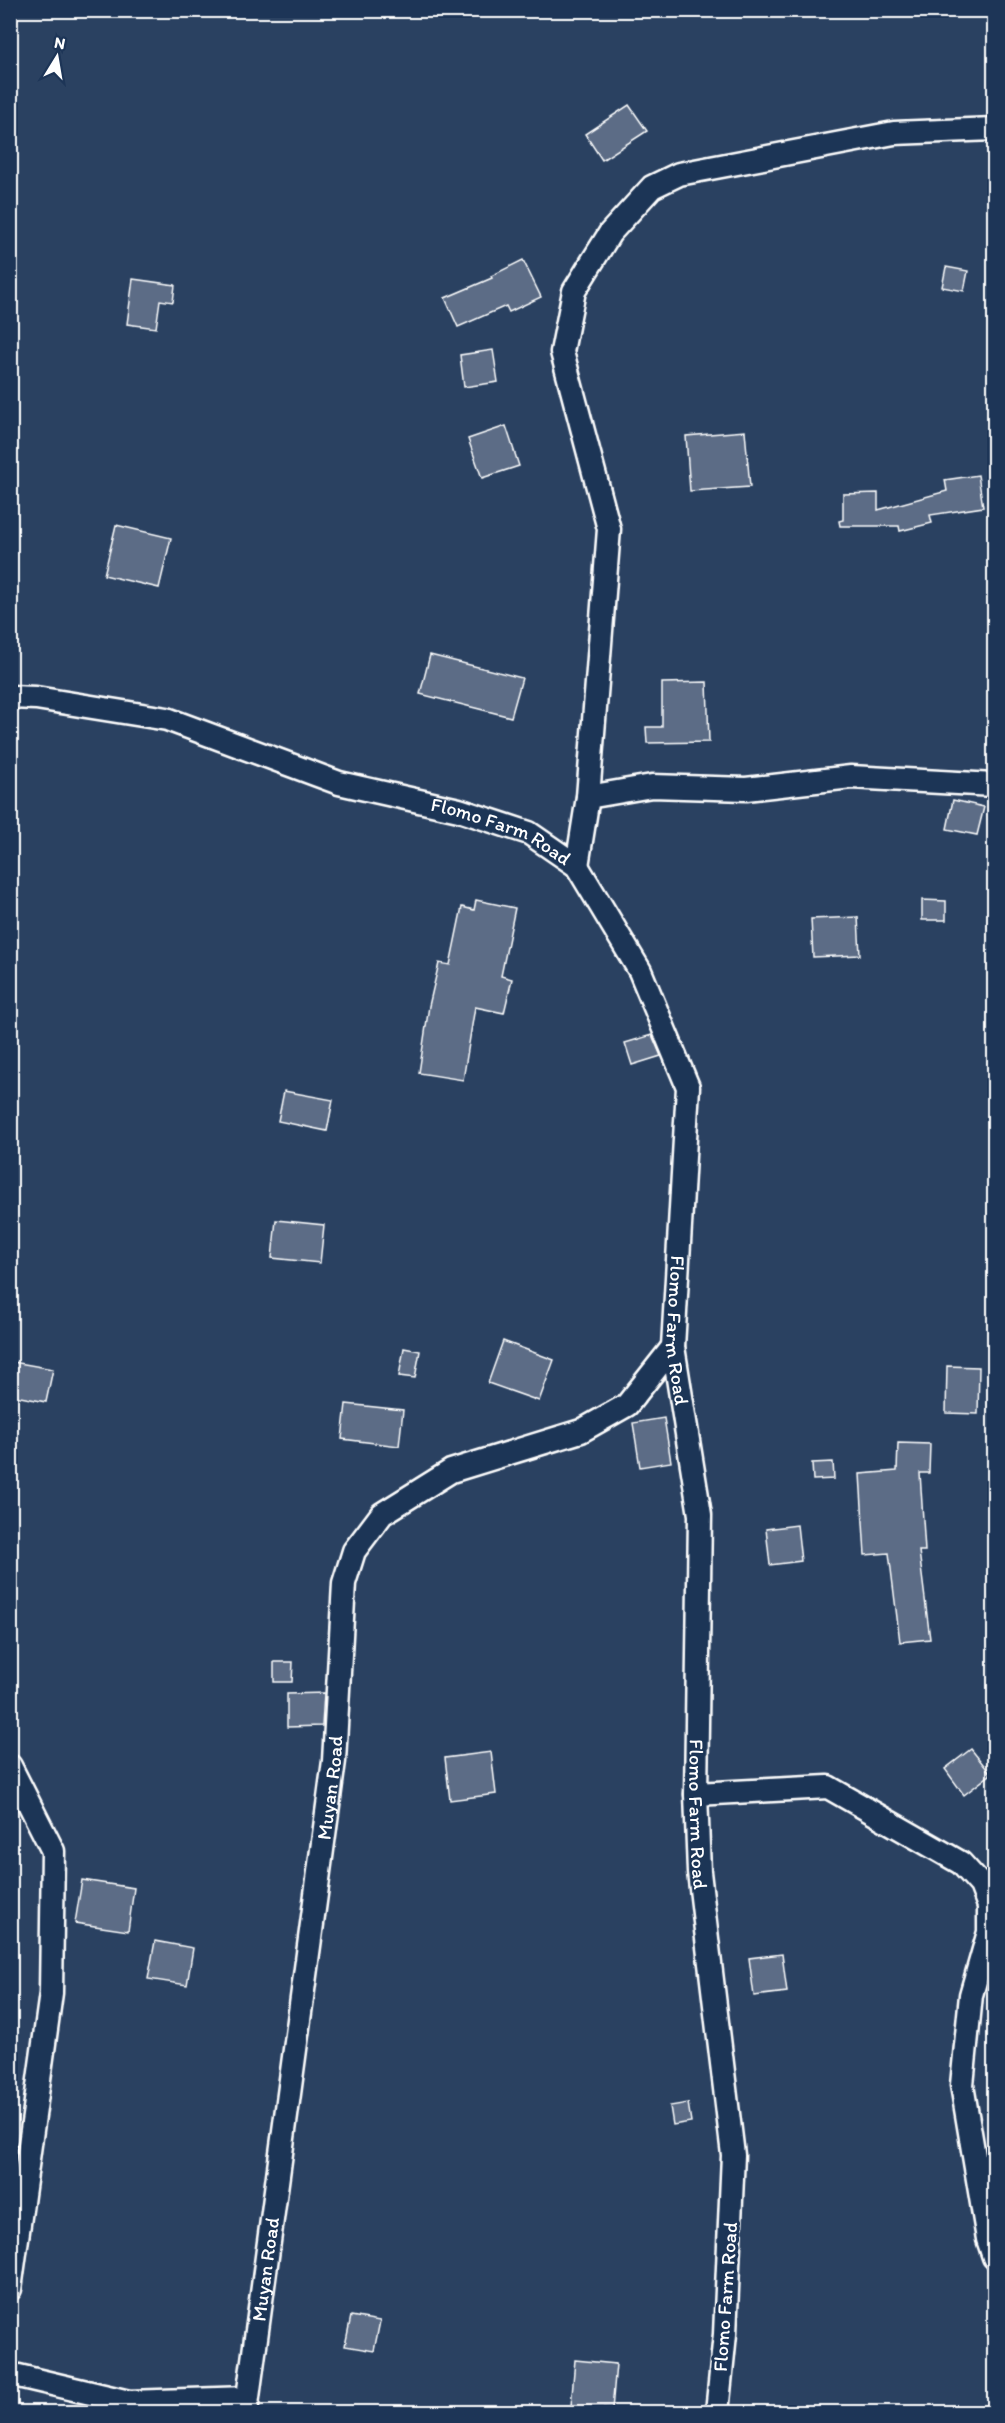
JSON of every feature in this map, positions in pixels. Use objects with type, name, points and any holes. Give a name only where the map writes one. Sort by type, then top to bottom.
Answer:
[{"type":"street","points":[[577,866],[588,797],[609,529],[562,352],[574,291],[617,225],[652,187],[679,174],[894,133],[994,129]]},
{"type":"street","name":"Flomo Farm Road","points":[[10,697],[36,698],[167,719],[339,783],[459,810],[529,833],[577,866],[640,971],[688,1087],[673,1347],[700,1515],[696,1794],[699,1872],[733,2155],[725,2334],[717,2412]]},
{"type":"street","points":[[588,797],[652,786],[746,789],[851,777],[994,785]]},
{"type":"street","name":"Muyan Road","points":[[246,2405],[334,1761],[344,1583],[354,1551],[382,1514],[451,1471],[581,1431],[627,1405],[673,1347]]},
{"type":"street","points":[[10,1766],[53,1851],[51,1993],[10,2289]]},
{"type":"street","points":[[696,1794],[828,1787],[961,1863],[981,1885],[989,1906],[989,1932],[971,1995],[962,2085],[988,2239],[994,2257]]},
{"type":"street","points":[[10,2374],[129,2402],[246,2405]]},
{"type":"building","points":[[629,105],[647,131],[602,160],[585,134]]},
{"type":"building","points":[[523,260],[541,297],[509,312],[506,306],[458,327],[445,298],[492,278],[491,276]]},
{"type":"building","points":[[946,267],[968,271],[964,291],[942,287]]},
{"type":"building","points":[[133,279],[175,285],[173,302],[160,300],[156,328],[127,324]]},
{"type":"building","points":[[493,350],[498,382],[464,387],[460,355]]},
{"type":"building","points":[[506,426],[519,466],[482,478],[468,439]]},
{"type":"building","points":[[745,431],[750,487],[690,491],[686,436]]},
{"type":"building","points":[[978,475],[983,507],[930,515],[932,523],[900,531],[899,526],[840,526],[839,521],[843,520],[843,494],[878,493],[878,510],[947,491],[945,480]]},
{"type":"building","points":[[116,525],[171,538],[159,588],[104,575]]},
{"type":"building","points":[[430,655],[522,678],[511,717],[420,694]]},
{"type":"building","points":[[707,682],[709,742],[647,743],[646,727],[662,727],[662,683]]},
{"type":"building","points":[[953,800],[984,807],[977,835],[947,829]]},
{"type":"building","points":[[476,900],[515,908],[501,976],[512,979],[504,1013],[475,1007],[463,1080],[419,1073],[429,1006],[439,963],[450,965],[462,907],[474,910]]},
{"type":"building","points":[[922,900],[946,901],[946,920],[922,920]]},
{"type":"building","points":[[858,917],[860,955],[813,957],[811,919]]},
{"type":"building","points":[[652,1035],[661,1056],[632,1065],[625,1043]]},
{"type":"building","points":[[284,1091],[333,1100],[327,1131],[278,1121]]},
{"type":"building","points":[[276,1220],[324,1225],[320,1263],[272,1258]]},
{"type":"building","points":[[503,1341],[554,1360],[539,1401],[488,1383]]},
{"type":"building","points":[[404,1348],[420,1351],[415,1378],[399,1376]]},
{"type":"building","points":[[13,1362],[53,1369],[46,1402],[10,1395]]},
{"type":"building","points":[[947,1366],[979,1367],[978,1414],[946,1413]]},
{"type":"building","points":[[346,1404],[403,1410],[399,1446],[342,1439]]},
{"type":"building","points":[[664,1418],[671,1462],[640,1467],[633,1423]]},
{"type":"building","points":[[898,1443],[930,1444],[929,1473],[920,1473],[925,1551],[919,1551],[930,1639],[900,1642],[889,1553],[865,1555],[860,1474],[897,1471]]},
{"type":"building","points":[[833,1462],[834,1479],[813,1480],[812,1463]]},
{"type":"building","points":[[797,1525],[801,1561],[770,1565],[766,1529]]},
{"type":"building","points":[[274,1662],[293,1662],[292,1682],[274,1682]]},
{"type":"building","points":[[324,1693],[322,1726],[287,1727],[287,1694]]},
{"type":"building","points":[[971,1749],[991,1774],[964,1795],[945,1769]]},
{"type":"building","points":[[491,1752],[496,1794],[450,1800],[445,1758]]},
{"type":"building","points":[[82,1880],[134,1888],[128,1931],[75,1923]]},
{"type":"building","points":[[155,1941],[193,1948],[187,1985],[148,1979]]},
{"type":"building","points":[[782,1954],[787,1992],[754,1996],[749,1958]]},
{"type":"building","points":[[688,2103],[691,2122],[673,2125],[670,2106]]},
{"type":"building","points":[[351,2316],[380,2321],[374,2351],[345,2346]]},
{"type":"building","points":[[575,2360],[616,2364],[612,2410],[571,2406]]}]
